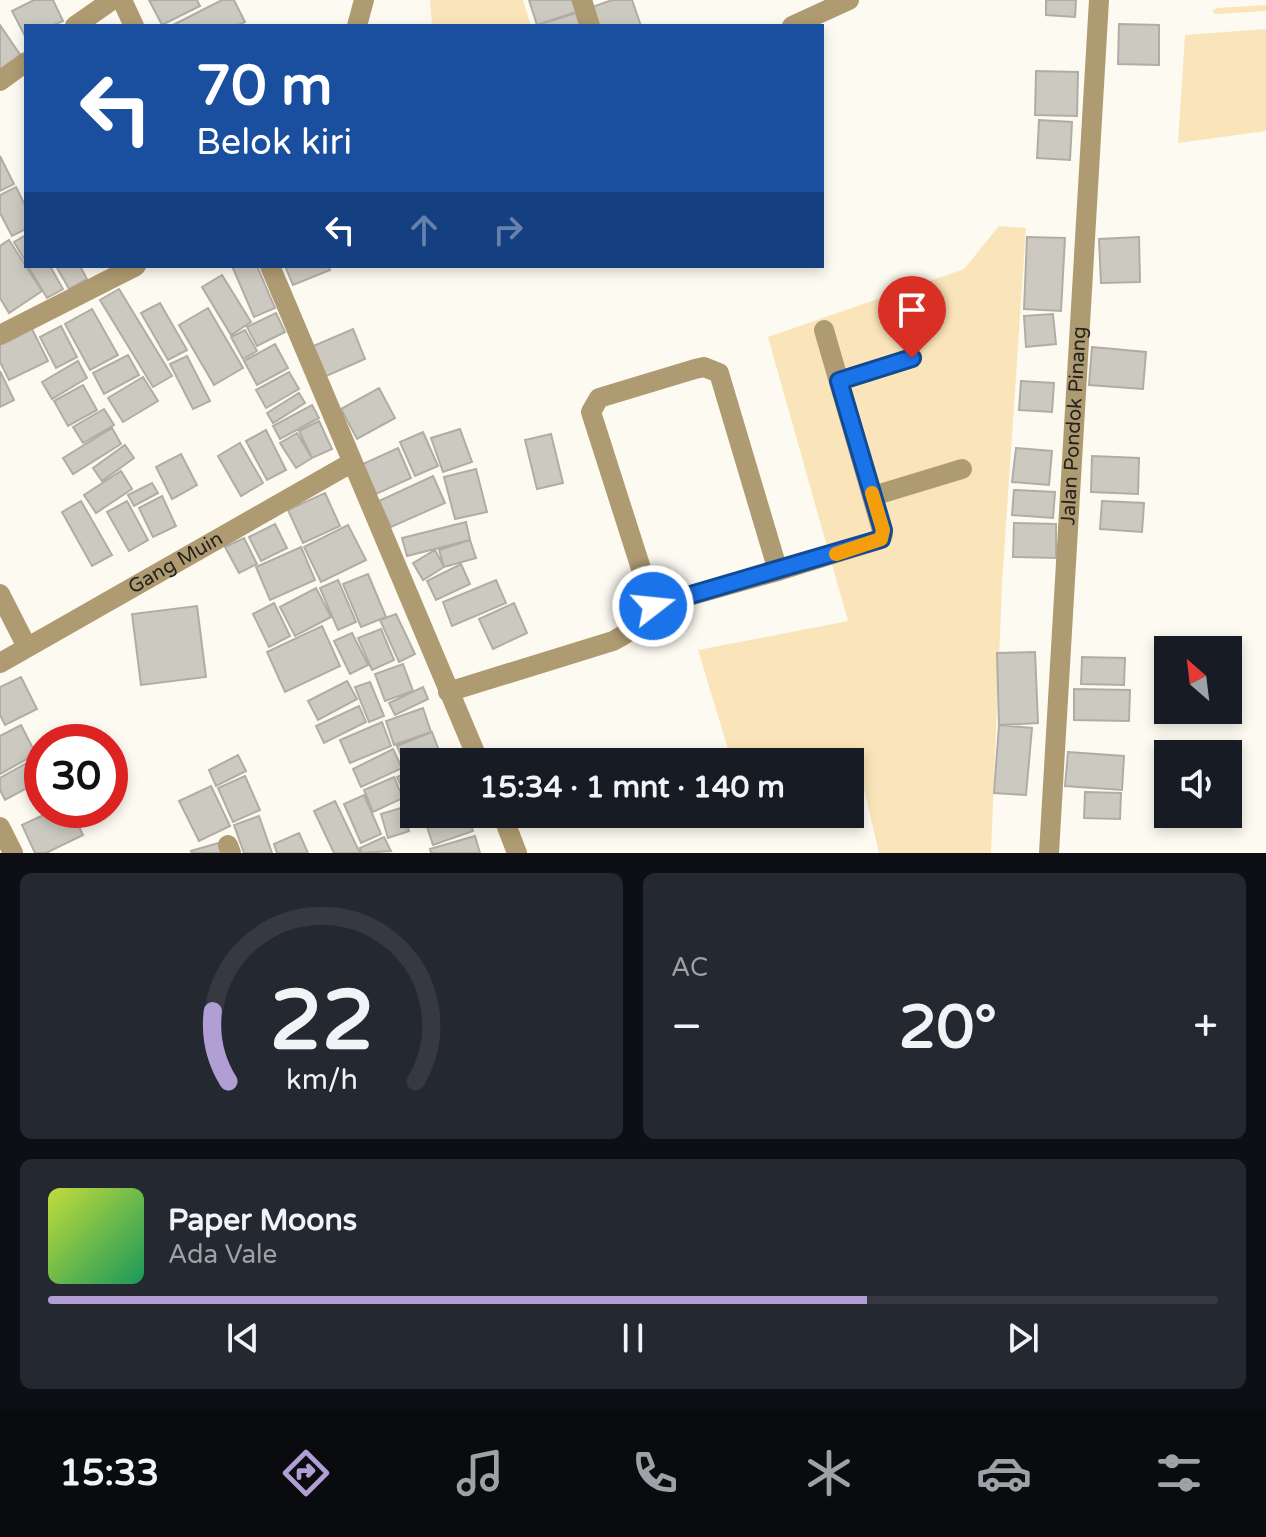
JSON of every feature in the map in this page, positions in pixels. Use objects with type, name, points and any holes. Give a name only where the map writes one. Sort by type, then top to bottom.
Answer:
[{"type":"street","points":[[358,24],[364,0]]},
{"type":"street","points":[[582,0],[589,24]]},
{"type":"street","points":[[796,24],[849,0]]},
{"type":"street","name":"Jalan Pondok Pinang","points":[[1049,853],[1099,0]]},
{"type":"street","points":[[78,24],[112,1],[132,24]]},
{"type":"street","points":[[0,81],[24,63]]},
{"type":"street","points":[[0,335],[132,268]]},
{"type":"street","points":[[271,268],[473,748]]},
{"type":"street","points":[[448,692],[613,641],[632,630],[653,606],[881,539],[883,530],[824,330]]},
{"type":"street","points":[[839,381],[912,358]]},
{"type":"street","points":[[653,606],[591,412],[599,398],[695,369],[704,367],[719,373],[778,571]]},
{"type":"street","name":"Gang Muin","points":[[0,663],[351,463]]},
{"type":"street","points":[[873,496],[962,469]]},
{"type":"street","points":[[0,594],[27,647]]},
{"type":"street","points":[[0,827],[13,853]]},
{"type":"street","points":[[507,828],[517,853]]},
{"type":"shaded area","points":[[430,0],[523,0],[530,24],[432,24]]},
{"type":"shaded area","points":[[1266,5],[1266,11],[1215,14],[1212,11],[1217,8]]},
{"type":"shaded area","points":[[1266,29],[1266,131],[1178,143],[1185,35]]},
{"type":"shaded area","points":[[999,226],[1026,228],[1002,584],[991,853],[879,853],[864,789],[864,748],[728,748],[698,650],[848,621],[768,337],[964,269]]},
{"type":"building","points":[[34,0],[53,0],[63,21],[56,24],[24,24],[24,34],[12,11]]},
{"type":"building","points":[[149,0],[197,0],[200,6],[161,24]]},
{"type":"building","points":[[222,0],[234,0],[245,22],[240,24],[175,24]]},
{"type":"building","points":[[529,0],[572,0],[576,12],[537,24]]},
{"type":"building","points":[[612,0],[632,0],[640,24],[598,24],[592,7]]},
{"type":"building","points":[[1046,0],[1076,0],[1075,17],[1046,15]]},
{"type":"building","points":[[576,13],[579,24],[540,24]]},
{"type":"building","points":[[1119,24],[1159,25],[1159,65],[1118,64]]},
{"type":"building","points":[[0,25],[23,59],[0,74]]},
{"type":"building","points":[[1036,71],[1078,72],[1077,116],[1035,115]]},
{"type":"building","points":[[1039,120],[1072,122],[1070,160],[1037,158]]},
{"type":"building","points":[[0,156],[14,184],[0,191]]},
{"type":"building","points":[[16,187],[24,203],[24,230],[12,236],[0,213],[0,195]]},
{"type":"building","points":[[24,236],[24,259],[14,242]]},
{"type":"building","points":[[1027,237],[1065,238],[1061,311],[1024,309]]},
{"type":"building","points":[[1139,237],[1140,282],[1101,283],[1099,239]]},
{"type":"building","points":[[9,240],[24,268],[27,268],[42,291],[9,313],[0,298],[0,246]]},
{"type":"building","points":[[29,268],[51,268],[63,289],[47,298]]},
{"type":"building","points":[[57,268],[81,268],[87,279],[69,289]]},
{"type":"building","points":[[233,268],[258,268],[275,308],[254,317]]},
{"type":"building","points":[[286,268],[330,270],[293,285]]},
{"type":"building","points":[[222,275],[251,322],[231,335],[202,287]]},
{"type":"building","points":[[119,289],[172,376],[153,387],[100,300]]},
{"type":"building","points":[[160,303],[187,350],[168,360],[141,313]]},
{"type":"building","points":[[208,308],[243,368],[214,385],[179,325]]},
{"type":"building","points":[[92,309],[118,355],[90,370],[65,324]]},
{"type":"building","points":[[276,313],[285,332],[257,346],[247,327]]},
{"type":"building","points":[[1053,314],[1056,344],[1026,347],[1024,316]]},
{"type":"building","points":[[61,326],[77,357],[56,368],[40,337]]},
{"type":"building","points":[[31,327],[48,361],[9,380],[0,362],[0,342]]},
{"type":"building","points":[[353,329],[365,359],[324,377],[311,347]]},
{"type":"building","points":[[245,330],[257,351],[243,359],[231,337]]},
{"type":"building","points":[[275,344],[288,368],[257,385],[244,361]]},
{"type":"building","points":[[1092,347],[1146,352],[1143,389],[1089,385]]},
{"type":"building","points":[[128,355],[139,375],[104,394],[93,373]]},
{"type":"building","points":[[187,356],[210,401],[193,409],[170,364]]},
{"type":"building","points":[[78,361],[87,378],[52,399],[42,382]]},
{"type":"building","points":[[0,371],[14,400],[0,407]]},
{"type":"building","points":[[289,372],[299,389],[266,408],[256,390]]},
{"type":"building","points":[[143,377],[158,401],[123,422],[108,398]]},
{"type":"building","points":[[1021,381],[1054,383],[1052,412],[1019,410]]},
{"type":"building","points":[[83,385],[97,410],[68,426],[54,401]]},
{"type":"building","points":[[379,388],[395,418],[357,439],[341,409]]},
{"type":"building","points":[[299,393],[305,403],[273,423],[267,413]]},
{"type":"building","points":[[312,405],[319,418],[280,439],[273,426]]},
{"type":"building","points":[[104,409],[114,425],[83,443],[73,427]]},
{"type":"building","points":[[319,421],[332,449],[312,458],[299,431]]},
{"type":"building","points":[[112,428],[121,444],[73,474],[63,458]]},
{"type":"building","points":[[460,429],[472,462],[443,472],[431,438]]},
{"type":"building","points":[[266,430],[286,470],[267,480],[246,441]]},
{"type":"building","points":[[423,432],[438,466],[415,476],[400,442]]},
{"type":"building","points":[[297,433],[312,458],[296,468],[280,443]]},
{"type":"building","points":[[551,434],[563,483],[537,489],[525,440]]},
{"type":"building","points":[[240,443],[263,483],[241,496],[218,456]]},
{"type":"building","points":[[125,445],[134,458],[102,481],[93,468]]},
{"type":"building","points":[[398,448],[411,478],[376,494],[363,464]]},
{"type":"building","points":[[1016,448],[1052,451],[1049,485],[1012,482]]},
{"type":"building","points":[[181,454],[197,485],[172,499],[156,467]]},
{"type":"building","points":[[1092,456],[1139,458],[1138,494],[1091,492]]},
{"type":"building","points":[[476,469],[487,512],[455,519],[444,477]]},
{"type":"building","points":[[121,471],[132,489],[96,513],[84,495]]},
{"type":"building","points":[[433,476],[445,503],[391,527],[379,501]]},
{"type":"building","points":[[152,483],[158,493],[134,506],[128,495]]},
{"type":"building","points":[[1014,490],[1055,492],[1053,518],[1012,515]]},
{"type":"building","points":[[325,493],[340,526],[303,543],[288,510]]},
{"type":"building","points":[[162,496],[176,526],[153,537],[139,508]]},
{"type":"building","points":[[81,501],[112,555],[92,566],[62,512]]},
{"type":"building","points":[[127,501],[148,540],[129,551],[107,512]]},
{"type":"building","points":[[1102,501],[1144,503],[1142,532],[1100,529]]},
{"type":"building","points":[[466,522],[470,540],[407,556],[402,538]]},
{"type":"building","points":[[1014,523],[1056,524],[1056,558],[1013,557]]},
{"type":"building","points":[[275,524],[287,548],[261,561],[249,537]]},
{"type":"building","points":[[348,525],[366,560],[321,582],[304,547]]},
{"type":"building","points":[[244,538],[257,564],[239,573],[225,547]]},
{"type":"building","points":[[470,540],[476,558],[444,567],[439,550]]},
{"type":"building","points":[[301,547],[315,580],[270,600],[256,567]]},
{"type":"building","points":[[435,550],[444,567],[423,580],[413,563]]},
{"type":"building","points":[[461,564],[470,584],[436,600],[427,581]]},
{"type":"building","points":[[368,574],[386,617],[361,627],[343,584]]},
{"type":"building","points":[[338,580],[356,622],[338,630],[320,588]]},
{"type":"building","points":[[496,580],[506,603],[452,626],[443,602]]},
{"type":"building","points":[[316,588],[331,617],[295,636],[280,607]]},
{"type":"building","points":[[274,603],[290,636],[269,647],[253,614]]},
{"type":"building","points":[[514,603],[527,633],[493,649],[479,619]]},
{"type":"building","points":[[197,606],[206,677],[141,685],[132,614]]},
{"type":"building","points":[[396,614],[415,654],[399,662],[380,620]]},
{"type":"building","points":[[322,626],[340,666],[285,692],[267,652]]},
{"type":"building","points":[[381,629],[394,660],[372,670],[358,638]]},
{"type":"building","points":[[352,633],[368,665],[350,674],[334,641]]},
{"type":"building","points":[[1035,652],[1038,723],[999,725],[997,653]]},
{"type":"building","points":[[1082,657],[1125,658],[1124,685],[1081,684]]},
{"type":"building","points":[[403,664],[413,691],[385,701],[375,674]]},
{"type":"building","points":[[21,677],[37,709],[5,725],[0,715],[0,687]]},
{"type":"building","points":[[347,681],[357,699],[318,720],[308,701]]},
{"type":"building","points":[[370,682],[384,716],[369,722],[355,687]]},
{"type":"building","points":[[423,687],[428,699],[395,715],[389,703]]},
{"type":"building","points":[[1074,689],[1130,690],[1129,721],[1074,720]]},
{"type":"building","points":[[359,706],[366,722],[324,743],[316,726]]},
{"type":"building","points":[[423,708],[431,732],[394,745],[386,721]]},
{"type":"building","points":[[382,722],[391,746],[350,763],[340,740]]},
{"type":"building","points":[[21,725],[24,731],[24,761],[0,774],[0,736]]},
{"type":"building","points":[[999,725],[1032,728],[1026,795],[994,793]]},
{"type":"building","points":[[432,732],[438,748],[400,748],[400,753],[397,746]]},
{"type":"building","points":[[393,749],[400,764],[400,769],[361,787],[353,769]]},
{"type":"building","points":[[1068,752],[1124,756],[1122,790],[1065,786]]},
{"type":"building","points":[[238,755],[246,771],[216,786],[209,770]]},
{"type":"building","points":[[24,765],[24,790],[5,800],[0,790],[0,778]]},
{"type":"building","points":[[245,776],[260,810],[233,822],[218,788]]},
{"type":"building","points":[[394,777],[400,799],[373,812],[364,790]]},
{"type":"building","points":[[211,786],[230,826],[199,841],[179,801]]},
{"type":"building","points":[[1085,792],[1121,793],[1120,819],[1084,818]]},
{"type":"building","points":[[364,795],[381,834],[361,843],[344,804]]},
{"type":"building","points":[[335,801],[360,853],[334,853],[314,811]]},
{"type":"building","points":[[400,808],[400,828],[408,828],[409,831],[388,838],[381,814]]},
{"type":"building","points":[[259,816],[272,853],[244,853],[234,825]]},
{"type":"building","points":[[22,825],[24,828],[80,828],[83,835],[46,853],[35,853]]},
{"type":"building","points":[[427,828],[472,828],[473,831],[433,845]]},
{"type":"building","points":[[299,833],[308,853],[277,853],[274,844]]},
{"type":"building","points":[[475,836],[480,853],[431,853],[430,849]]},
{"type":"building","points":[[384,837],[391,851],[362,853],[360,848]]},
{"type":"building","points":[[222,842],[226,853],[191,851]]},
{"type":"slow traffic","points":[[836,554],[881,539],[883,530],[872,493]]},
{"type":"route","points":[[653,606],[881,539],[883,530],[839,381],[912,358]]}]
